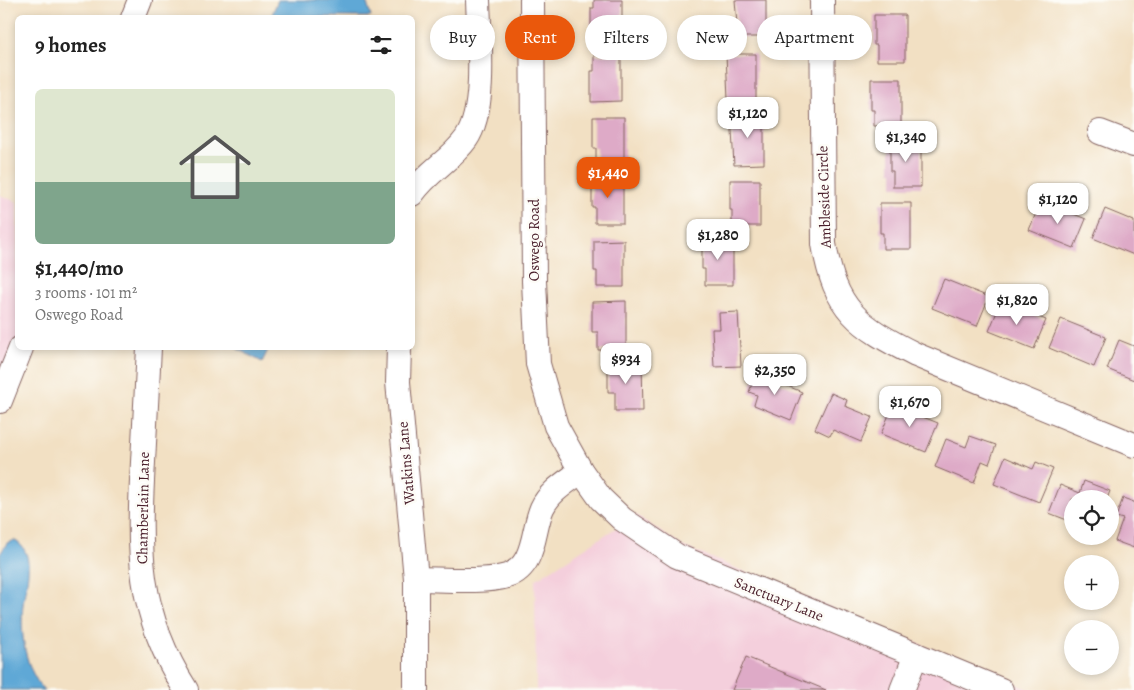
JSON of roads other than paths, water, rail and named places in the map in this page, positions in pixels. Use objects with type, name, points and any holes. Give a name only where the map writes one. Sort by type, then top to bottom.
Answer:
[{"type":"street","points":[[134,15],[140,0]]},
{"type":"street","points":[[415,190],[425,178],[465,140],[475,119],[479,88],[478,0]]},
{"type":"street","name":"Oswego Road","points":[[532,0],[534,280],[538,364],[556,426],[581,472]]},
{"type":"street","name":"Ambleside Circle","points":[[822,0],[824,244],[828,266],[841,301],[855,318],[885,340],[908,352],[1134,445]]},
{"type":"street","points":[[1100,132],[1134,146]]},
{"type":"street","points":[[0,401],[20,350]]},
{"type":"street","name":"Chamberlain Lane","points":[[149,350],[140,512],[142,575],[159,640],[186,690]]},
{"type":"street","name":"Watkins Lane","points":[[399,350],[398,382],[416,579],[416,690]]},
{"type":"street","points":[[416,579],[496,579],[509,576],[520,568],[529,556],[542,509],[550,496],[581,472]]},
{"type":"street","name":"Sanctuary Lane","points":[[581,472],[601,499],[622,519],[677,556],[1001,690]]},
{"type":"street","points":[[902,690],[916,655]]},
{"type":"water","points":[[278,0],[366,0],[370,15],[272,15]]},
{"type":"water","points":[[240,350],[268,350],[262,362]]},
{"type":"water","points":[[14,540],[26,553],[28,561],[22,616],[25,650],[32,672],[44,690],[0,690],[0,554],[7,543]]}]
